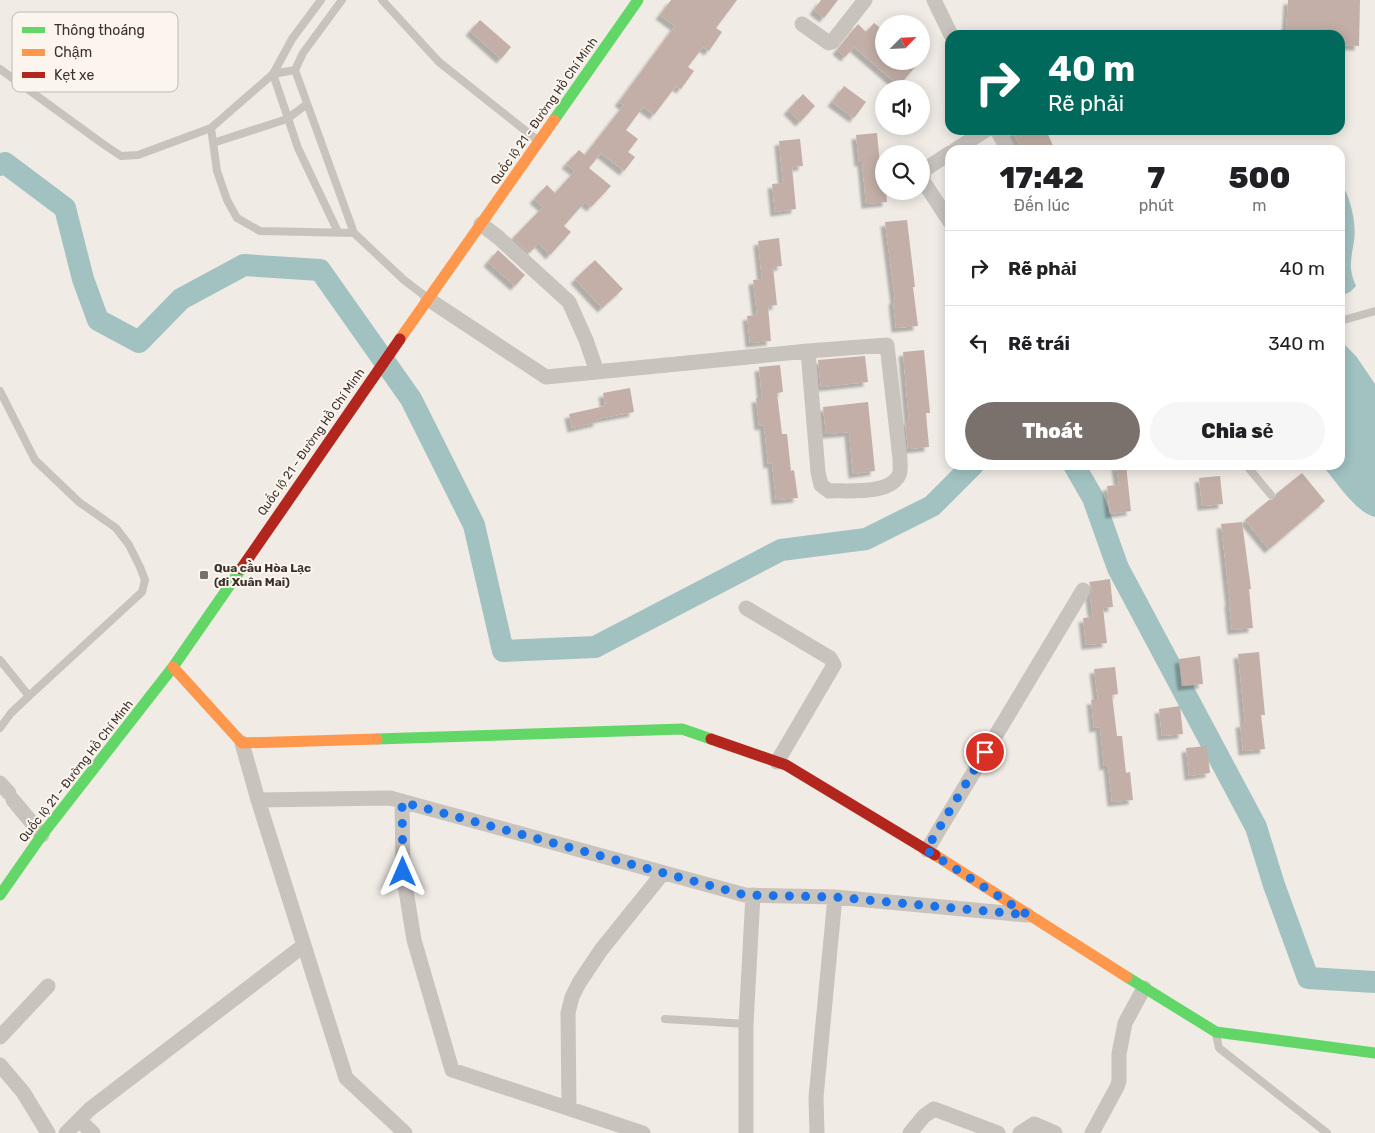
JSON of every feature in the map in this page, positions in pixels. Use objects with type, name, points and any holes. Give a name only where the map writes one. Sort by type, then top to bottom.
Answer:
[{"type":"main road","name":"Quốc lộ 21 - Đường Hồ Chí Minh","points":[[0,895],[42,835],[173,667],[428,298],[638,0]]},
{"type":"main road","points":[[173,667],[242,743],[682,729],[786,765],[926,850],[1216,1032],[1375,1053]]},
{"type":"street","points":[[934,0],[949,30]]},
{"type":"street","points":[[802,24],[829,43],[832,42],[859,2]]},
{"type":"street","points":[[963,145],[978,135]]},
{"type":"street","points":[[945,156],[924,170],[923,181],[945,214]]},
{"type":"street","points":[[481,224],[569,302],[586,340],[597,372]]},
{"type":"street","points":[[428,298],[546,377],[808,351],[887,345],[900,460],[900,474],[894,483],[883,489],[829,491],[821,484],[808,351]]},
{"type":"street","points":[[926,850],[1083,590]]},
{"type":"street","points":[[746,608],[830,658],[834,665],[777,762]]},
{"type":"street","points":[[242,743],[303,946],[346,1078],[405,1133]]},
{"type":"street","points":[[7,792],[42,835]]},
{"type":"street","points":[[258,800],[390,798],[745,895],[834,897],[1028,915]]},
{"type":"street","points":[[402,802],[403,872],[414,940],[452,1070],[643,1133]]},
{"type":"street","points":[[569,1108],[568,1013],[572,997],[601,950],[663,872]]},
{"type":"street","points":[[746,1133],[746,1024],[753,895]]},
{"type":"street","points":[[817,1133],[816,1097],[834,897]]},
{"type":"street","points":[[66,1133],[98,1103],[303,946]]},
{"type":"street","points":[[0,1037],[48,986]]},
{"type":"street","points":[[1092,1133],[1117,1087],[1119,1081],[1119,1054],[1125,1024],[1144,988]]},
{"type":"street","points":[[0,1065],[23,1092],[48,1133]]},
{"type":"street","points":[[910,1133],[924,1116],[934,1108],[998,1133]]},
{"type":"street","points":[[79,1120],[93,1133]]},
{"type":"street","points":[[1020,1133],[1031,1124],[1036,1124],[1055,1133]]},
{"type":"lane","points":[[32,92],[121,156],[138,156],[212,128],[273,74],[292,39],[321,0]]},
{"type":"lane","points":[[342,0],[303,53],[294,70],[354,233],[404,280],[428,298]]},
{"type":"lane","points":[[382,0],[439,62],[539,142]]},
{"type":"lane","points":[[0,69],[12,78]]},
{"type":"lane","points":[[273,74],[294,70]]},
{"type":"lane","points":[[273,74],[298,148],[338,232]]},
{"type":"lane","points":[[213,143],[287,119],[307,104]]},
{"type":"lane","points":[[212,128],[217,171],[227,200],[237,218],[260,231],[354,233]]},
{"type":"lane","points":[[1345,320],[1375,311]]},
{"type":"lane","points":[[0,391],[34,460],[79,502],[116,528],[129,545],[145,580],[142,592],[11,713],[0,728]]},
{"type":"lane","points":[[1250,470],[1271,495]]},
{"type":"lane","points":[[0,660],[29,696]]},
{"type":"lane","points":[[665,1019],[746,1024]]},
{"type":"lane","points":[[1216,1032],[1219,1048],[1327,1133]]},
{"type":"water","points":[[1345,190],[1354,218],[1355,234],[1351,264],[1356,286],[1345,294]]},
{"type":"water","points":[[1345,346],[1356,356],[1375,384],[1375,517],[1353,503],[1326,470],[1345,470]]},
{"type":"building","points":[[671,0],[737,0],[716,28],[722,32],[709,51],[703,47],[688,67],[694,71],[681,89],[676,86],[654,115],[643,107],[626,130],[638,139],[628,152],[635,157],[624,171],[601,153],[589,168],[611,186],[591,207],[585,202],[576,212],[564,226],[571,232],[550,255],[539,243],[529,253],[513,238],[543,207],[534,199],[547,185],[555,193],[575,171],[566,164],[579,150],[585,155],[624,105],[619,102],[675,26],[660,15]]},
{"type":"building","points":[[821,0],[838,0],[824,18],[814,10]]},
{"type":"building","points":[[1288,0],[1360,0],[1359,46],[1345,45],[1345,30],[1286,30]]},
{"type":"building","points":[[480,20],[511,47],[501,59],[470,31]]},
{"type":"building","points":[[858,24],[866,32],[875,24],[875,65],[854,47],[845,57],[837,50]]},
{"type":"building","points":[[881,70],[912,70],[904,80],[892,80]]},
{"type":"building","points":[[844,86],[866,102],[854,118],[832,102]]},
{"type":"building","points":[[803,94],[815,106],[800,122],[788,110]]},
{"type":"building","points":[[875,133],[877,135],[878,145],[875,145],[875,200],[887,200],[887,202],[866,204],[862,162],[859,162],[856,135]]},
{"type":"building","points":[[1014,135],[1048,135],[1053,145],[1020,145]]},
{"type":"building","points":[[800,139],[803,166],[792,167],[796,209],[775,212],[772,184],[783,183],[779,141]]},
{"type":"building","points":[[907,220],[918,326],[896,328],[893,300],[895,300],[885,222]]},
{"type":"building","points":[[779,238],[782,266],[773,267],[777,305],[768,306],[771,341],[750,343],[747,316],[757,315],[753,280],[762,279],[758,241]]},
{"type":"building","points":[[498,250],[525,275],[515,286],[488,262]]},
{"type":"building","points":[[595,260],[623,289],[602,308],[575,279]]},
{"type":"building","points":[[924,350],[930,413],[926,413],[929,447],[908,449],[905,421],[909,421],[903,352]]},
{"type":"building","points":[[865,356],[868,382],[821,387],[818,360]]},
{"type":"building","points":[[780,365],[783,392],[777,393],[782,434],[787,434],[791,471],[794,470],[798,498],[776,500],[772,463],[768,464],[764,425],[759,426],[756,398],[762,398],[759,367]]},
{"type":"building","points":[[630,388],[634,412],[597,419],[598,422],[572,428],[569,414],[605,406],[603,393]]},
{"type":"building","points":[[868,402],[875,471],[853,474],[849,432],[826,434],[823,407]]},
{"type":"building","points":[[1117,470],[1127,470],[1131,511],[1110,514],[1107,486],[1119,485]]},
{"type":"building","points":[[1302,473],[1325,501],[1269,549],[1245,520],[1269,500],[1275,499],[1276,494]]},
{"type":"building","points":[[1220,476],[1223,504],[1202,506],[1199,478]]},
{"type":"building","points":[[1242,522],[1251,589],[1249,589],[1253,628],[1232,630],[1221,524]]},
{"type":"building","points":[[1110,579],[1113,607],[1103,608],[1107,643],[1086,645],[1083,618],[1093,617],[1090,596],[1092,590],[1089,582]]},
{"type":"building","points":[[1259,652],[1265,715],[1261,715],[1265,749],[1243,751],[1240,723],[1245,723],[1238,654]]},
{"type":"building","points":[[1200,656],[1203,684],[1182,686],[1179,659]]},
{"type":"building","points":[[1115,667],[1118,694],[1112,695],[1117,736],[1122,736],[1126,773],[1130,772],[1133,800],[1112,802],[1108,765],[1104,766],[1100,727],[1094,728],[1091,700],[1098,700],[1094,669]]},
{"type":"building","points":[[1180,706],[1183,734],[1162,736],[1159,709]]},
{"type":"building","points":[[1207,746],[1210,773],[1189,776],[1186,748]]},
{"type":"waterway","points":[[0,165],[5,163],[65,208],[83,279],[98,320],[139,342],[181,299],[244,265],[320,270],[411,399],[474,525],[503,651],[595,647],[781,550],[866,539],[932,506],[968,470]]},
{"type":"waterway","points":[[1077,470],[1093,498],[1118,568],[1256,827],[1274,885],[1308,978],[1375,982]]},
{"type":"traffic: fast","points":[[554,120],[638,0]]},
{"type":"traffic: fast","points":[[0,895],[42,835],[173,667],[241,569]]},
{"type":"traffic: fast","points":[[377,739],[682,729],[711,739]]},
{"type":"traffic: fast","points":[[1127,977],[1216,1032],[1375,1053]]},
{"type":"traffic: slow","points":[[400,339],[554,120]]},
{"type":"traffic: slow","points":[[173,667],[242,743],[377,739]]},
{"type":"traffic: slow","points":[[935,855],[1127,977]]},
{"type":"traffic: jam","points":[[241,569],[400,339]]},
{"type":"traffic: jam","points":[[711,739],[786,765],[935,855]]},
{"type":"place","name":"Qua cầu Hòa Lạc (đi Xuân Mai)","points":[[204,575]]},
{"type":"route","points":[[403,872],[402,802],[745,895],[834,897],[1028,915],[926,850],[985,752]]}]
